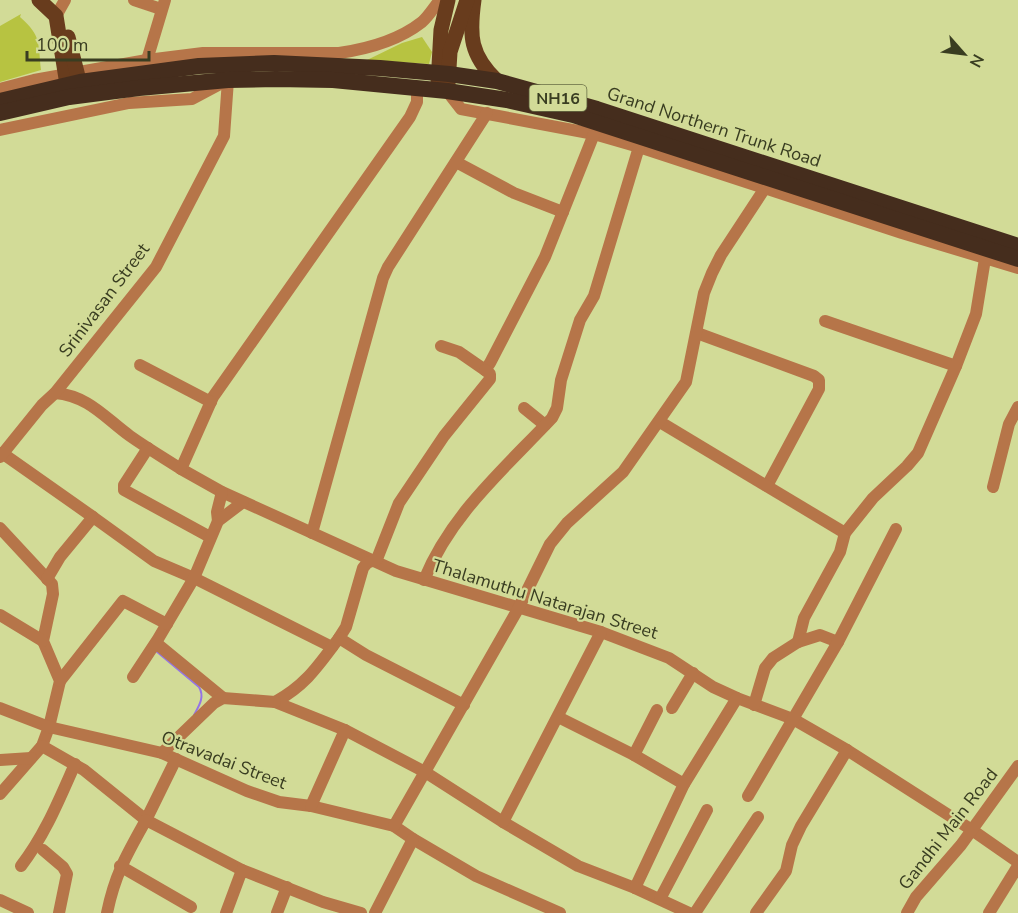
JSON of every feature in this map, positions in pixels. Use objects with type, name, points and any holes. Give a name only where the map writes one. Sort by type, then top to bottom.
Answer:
[{"type":"highway","name":"Grand Northern Trunk Road","points":[[0,101],[74,84],[199,66],[274,63],[444,73],[497,81],[597,109],[1018,246]]},
{"type":"highway","name":"Grand Northern Trunk Road","points":[[0,112],[74,84],[333,80],[442,90],[507,100],[603,124],[1018,259]]},
{"type":"main road","points":[[39,0],[58,6],[74,84]]},
{"type":"main road","points":[[444,73],[441,30],[448,0]]},
{"type":"main road","points":[[442,90],[444,73],[467,0]]},
{"type":"main road","points":[[474,0],[471,40],[483,68],[497,81]]},
{"type":"street","points":[[134,0],[163,4],[147,60]]},
{"type":"street","points":[[0,89],[34,80],[74,84],[147,60],[203,53],[339,53],[359,50],[400,35],[423,21],[440,0]]},
{"type":"street","points":[[0,130],[129,104],[192,99],[228,80]]},
{"type":"street","name":"Srinivasan Street","points":[[1,455],[42,405],[55,393],[156,267],[224,136],[228,80]]},
{"type":"street","points":[[181,470],[211,402],[262,325],[410,117],[417,102],[417,89]]},
{"type":"street","points":[[442,90],[461,109],[594,134],[1018,268]]},
{"type":"street","points":[[312,533],[388,267],[487,113]]},
{"type":"street","points":[[485,370],[545,257],[594,134]]},
{"type":"street","points":[[424,580],[451,528],[552,418],[557,408],[561,380],[580,320],[594,296],[639,147]]},
{"type":"street","points":[[456,162],[514,193],[563,212]]},
{"type":"street","points":[[394,826],[518,609],[550,544],[567,523],[623,472],[686,382],[704,293],[712,273],[721,255],[765,188]]},
{"type":"street","points":[[798,642],[804,618],[840,552],[845,533],[873,498],[918,453],[976,314],[985,259]]},
{"type":"street","points":[[825,321],[956,366]]},
{"type":"street","points":[[697,333],[814,376],[819,380],[819,389],[767,486]]},
{"type":"street","points":[[275,702],[295,691],[310,676],[346,627],[363,568],[377,559],[399,503],[444,436],[490,380],[490,374],[485,370],[459,352],[441,346]]},
{"type":"street","points":[[140,365],[211,402]]},
{"type":"street","name":"Thalamuthu Natarajan Street","points":[[55,393],[73,397],[92,406],[128,435],[181,470],[222,492],[373,561],[396,571],[601,632],[652,651],[737,699],[793,719],[847,750],[972,830],[1018,864]]},
{"type":"street","points":[[993,487],[1009,424],[1018,407]]},
{"type":"street","points":[[524,408],[545,425]]},
{"type":"street","points":[[660,422],[845,533]]},
{"type":"street","points":[[148,448],[124,485],[124,490],[210,537]]},
{"type":"street","points":[[1,455],[154,561],[366,655],[464,705]]},
{"type":"street","points":[[218,521],[217,512],[222,492]]},
{"type":"street","points":[[133,677],[194,578],[218,521],[243,502]]},
{"type":"street","points":[[47,579],[60,557],[93,517]]},
{"type":"street","points":[[0,528],[52,584],[53,594],[43,641],[60,681]]},
{"type":"street","points":[[748,796],[838,642],[896,529]]},
{"type":"street","points":[[0,794],[42,746],[49,728],[60,681],[123,601],[167,624]]},
{"type":"street","points":[[0,615],[43,641]]},
{"type":"street","points":[[503,822],[601,632]]},
{"type":"street","points":[[754,705],[765,668],[773,658],[798,642],[820,635],[838,642]]},
{"type":"street","points":[[156,643],[223,698]]},
{"type":"street","points":[[672,708],[693,673]]},
{"type":"street","points":[[162,753],[214,703],[223,698],[275,702],[345,730],[425,771],[503,822],[578,866],[635,888],[689,913]]},
{"type":"street","points":[[635,888],[684,784],[737,699]]},
{"type":"street","name":"Otravadai Street","points":[[0,708],[49,728],[162,753],[279,802],[311,806],[394,826],[476,876],[560,913]]},
{"type":"street","points":[[634,755],[657,710]]},
{"type":"street","points":[[558,717],[634,755],[684,784]]},
{"type":"street","points":[[311,806],[345,730]]},
{"type":"street","points":[[42,746],[75,764],[146,820],[243,870],[287,887],[322,908],[361,913]]},
{"type":"street","points":[[756,913],[786,871],[792,845],[805,818],[847,750]]},
{"type":"street","points":[[0,760],[31,758]]},
{"type":"street","points":[[107,913],[120,866],[176,759]]},
{"type":"street","points":[[21,866],[46,828],[75,764]]},
{"type":"street","name":"Gandhi Main Road","points":[[907,913],[916,897],[972,830],[1018,766]]},
{"type":"street","points":[[660,899],[707,810]]},
{"type":"street","points":[[695,913],[758,818]]},
{"type":"street","points":[[375,913],[413,839]]},
{"type":"street","points":[[43,850],[63,867],[67,874],[59,913]]},
{"type":"street","points":[[989,913],[1018,864]]},
{"type":"street","points":[[120,866],[191,907]]},
{"type":"street","points":[[226,913],[243,870]]},
{"type":"street","points":[[277,913],[287,887]]},
{"type":"street","points":[[0,901],[28,913]]},
{"type":"green space","points":[[21,14],[20,17],[36,35],[41,70],[0,82],[0,26]]},
{"type":"green space","points":[[422,37],[432,52],[429,64],[367,60],[402,43]]},
{"type":"waterway","points":[[156,651],[199,687],[201,698],[194,715]]}]
